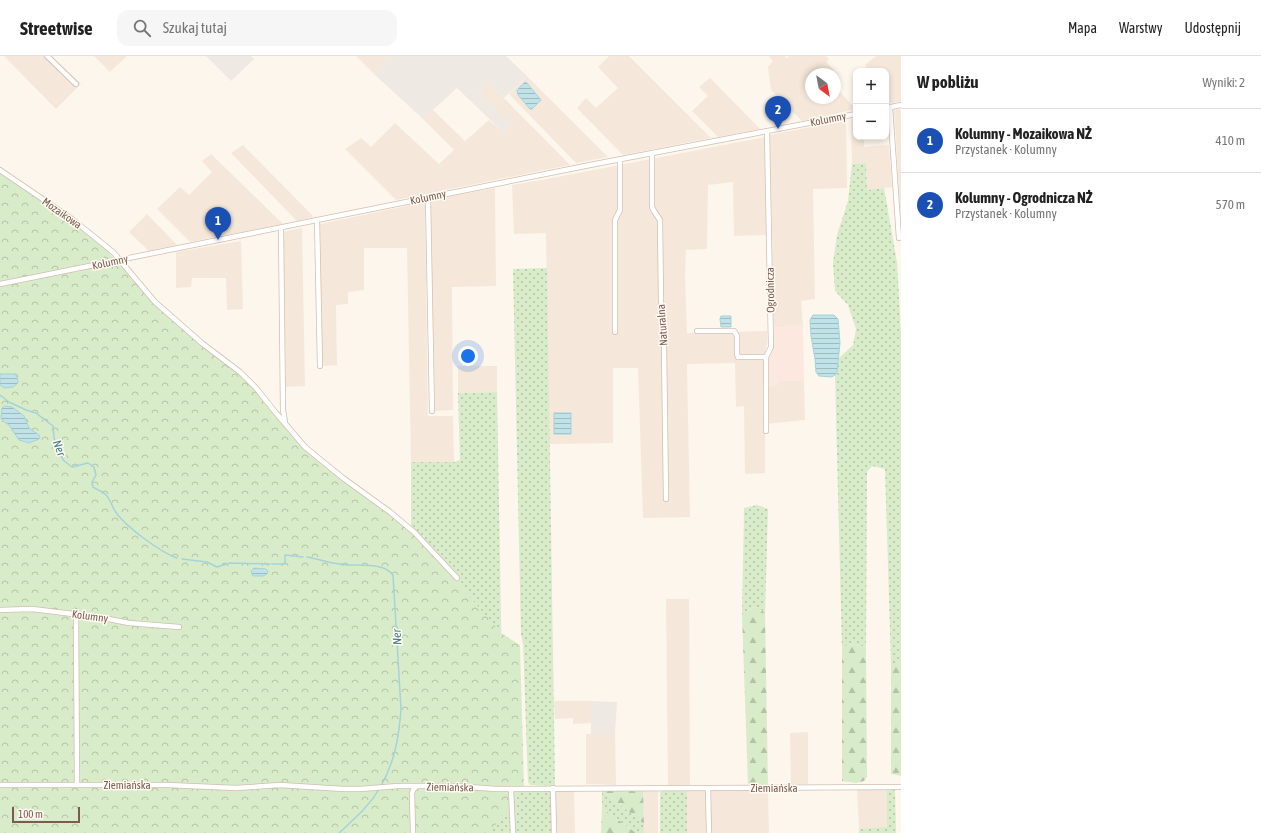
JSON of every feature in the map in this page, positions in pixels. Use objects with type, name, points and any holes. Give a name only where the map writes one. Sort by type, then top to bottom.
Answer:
[{"type":"street","points":[[47,56],[76,84]]},
{"type":"street","points":[[889,108],[901,105]]},
{"type":"street","name":"Kolumny","points":[[0,284],[428,197],[853,115]]},
{"type":"street","points":[[889,120],[899,238]]},
{"type":"street","name":"Ogrodnicza","points":[[766,431],[766,356],[771,347],[767,131]]},
{"type":"street","name":"Naturalna","points":[[652,153],[653,209],[660,220],[666,499]]},
{"type":"street","points":[[615,332],[615,220],[620,210],[620,159]]},
{"type":"street","name":"Mozaikowa","points":[[0,170],[78,224],[113,252],[155,302],[203,344],[240,372],[256,388],[309,450],[414,532],[457,578]]},
{"type":"street","points":[[428,197],[432,411]]},
{"type":"street","points":[[317,220],[320,366]]},
{"type":"street","points":[[281,228],[283,410],[286,423]]},
{"type":"street","points":[[698,330],[734,331],[736,336],[738,357],[766,356]]},
{"type":"street","name":"Kolumny","points":[[0,610],[32,609],[76,614],[129,623],[179,627]]},
{"type":"street","points":[[76,614],[77,785]]},
{"type":"street","name":"Ziemiańska","points":[[0,785],[167,785],[236,788],[280,785],[360,789],[398,786],[455,786],[511,789],[901,787]]},
{"type":"street","points":[[413,833],[412,794],[413,788],[416,787]]},
{"type":"street","points":[[553,788],[554,833]]},
{"type":"street","points":[[708,788],[709,833]]},
{"type":"street","points":[[511,789],[512,833]]},
{"type":"shaded area","points":[[4,56],[52,56],[81,84],[56,109]]},
{"type":"shaded area","points":[[94,56],[127,56],[110,72]]},
{"type":"shaded area","points":[[206,56],[251,56],[254,59],[231,81]]},
{"type":"shaded area","points":[[356,56],[391,56],[374,74]]},
{"type":"shaded area","points":[[391,56],[506,56],[527,76],[504,98],[488,82],[479,91],[512,124],[503,132],[457,88],[423,119],[374,74]]},
{"type":"shaded area","points":[[609,56],[629,56],[711,138],[623,155],[577,108],[586,98],[596,108],[618,88],[598,67]]},
{"type":"shaded area","points":[[769,56],[785,56],[787,58],[789,56],[826,56],[829,59],[826,62],[832,68],[805,68],[805,104],[841,104],[841,93],[853,106],[853,110],[802,121],[771,90],[768,67],[773,61]]},
{"type":"shaded area","points":[[876,56],[901,56],[901,101],[889,103],[889,68],[868,68],[865,65]]},
{"type":"shaded area","points":[[527,76],[608,157],[576,163],[509,94]]},
{"type":"shaded area","points":[[710,78],[760,129],[718,137],[692,111],[708,96],[699,87]]},
{"type":"shaded area","points":[[488,82],[570,165],[396,200],[345,149],[361,138],[371,147],[395,123],[439,164],[454,150],[423,119],[433,110],[465,141],[489,120],[503,132],[511,124],[479,91]]},
{"type":"shaded area","points":[[901,109],[901,221],[894,110]]},
{"type":"shaded area","points":[[851,119],[853,119],[853,140],[864,140],[864,147],[889,145],[892,187],[867,190],[866,163],[852,164]]},
{"type":"shaded area","points":[[846,120],[847,188],[813,189],[815,299],[801,301],[803,325],[774,328],[770,135]]},
{"type":"shaded area","points":[[765,137],[766,235],[734,236],[733,182],[708,185],[707,249],[686,250],[685,275],[687,333],[767,331],[767,345],[763,358],[764,386],[778,385],[778,381],[804,380],[805,420],[765,424],[765,473],[745,474],[744,406],[736,407],[735,363],[687,364],[690,517],[643,518],[638,368],[613,368],[613,443],[549,444],[546,233],[514,234],[512,185]]},
{"type":"shaded area","points":[[243,145],[314,217],[297,221],[231,153]]},
{"type":"shaded area","points":[[211,154],[283,224],[190,242],[157,209],[180,187],[189,195],[212,172],[202,161]]},
{"type":"shaded area","points":[[495,188],[496,286],[452,287],[453,410],[435,411],[430,200]]},
{"type":"shaded area","points":[[425,202],[428,416],[453,416],[454,462],[411,462],[407,248],[364,248],[364,290],[348,292],[348,304],[336,305],[337,365],[322,366],[320,224]]},
{"type":"shaded area","points":[[147,214],[177,245],[149,251],[129,232]]},
{"type":"shaded area","points":[[302,228],[305,386],[286,387],[283,232]]},
{"type":"shaded area","points":[[241,241],[243,309],[227,310],[226,278],[192,278],[191,287],[176,288],[176,252]]},
{"type":"shaded area","points":[[803,325],[804,380],[778,381],[778,385],[768,386],[768,359],[773,351],[774,328]]},
{"type":"shaded area","points":[[458,366],[497,366],[497,392],[458,393]]},
{"type":"shaded area","points":[[666,599],[689,599],[690,785],[668,785]]},
{"type":"shaded area","points":[[554,701],[591,701],[591,723],[573,724],[573,718],[555,719]]},
{"type":"shaded area","points":[[591,701],[617,702],[615,734],[591,734]]},
{"type":"shaded area","points":[[808,732],[808,784],[791,784],[790,733]]},
{"type":"shaded area","points":[[586,734],[615,734],[616,785],[586,784]]},
{"type":"shaded area","points":[[574,789],[575,833],[556,833],[555,790]]},
{"type":"shaded area","points":[[711,789],[768,790],[769,833],[710,833]]},
{"type":"shaded area","points":[[857,789],[887,789],[887,828],[859,829]]},
{"type":"shaded area","points":[[643,790],[659,790],[658,833],[644,833]]},
{"type":"shaded area","points":[[687,790],[707,791],[708,833],[687,833]]},
{"type":"green space","points":[[866,163],[867,190],[884,188],[897,262],[901,333],[901,663],[891,663],[885,469],[872,466],[867,472],[866,647],[849,644],[842,649],[835,375],[838,359],[853,345],[856,329],[848,305],[835,291],[833,263],[837,235],[848,201],[852,164]]},
{"type":"green space","points":[[0,173],[80,227],[107,250],[112,257],[123,264],[149,297],[244,378],[301,442],[413,531],[501,633],[520,645],[524,788],[489,833],[0,833]]},
{"type":"green space","points":[[547,268],[555,786],[530,785],[528,782],[523,643],[521,635],[513,269]]},
{"type":"green space","points":[[497,392],[504,786],[411,542],[411,462],[454,462],[460,460],[458,393]]},
{"type":"green space","points":[[757,505],[768,509],[765,613],[759,608],[754,607],[742,615],[744,508]]},
{"type":"green space","points":[[754,607],[759,608],[765,613],[768,786],[748,784],[742,615]]},
{"type":"green space","points":[[848,644],[866,647],[867,777],[864,781],[856,783],[842,781],[842,649]]},
{"type":"green space","points":[[891,663],[901,663],[901,776],[891,774]]},
{"type":"green space","points":[[887,789],[895,789],[896,833],[859,833],[859,829],[887,827]]},
{"type":"green space","points":[[509,790],[511,833],[478,833]]},
{"type":"green space","points":[[555,790],[556,833],[514,833],[513,801],[520,791]]},
{"type":"green space","points":[[602,790],[644,824],[644,833],[636,833],[602,808]]},
{"type":"green space","points":[[602,790],[643,790],[644,824]]},
{"type":"green space","points":[[663,790],[687,790],[687,833],[660,833],[660,792]]},
{"type":"green space","points":[[602,808],[636,833],[601,833]]},
{"type":"water","points":[[525,82],[541,100],[532,109],[530,109],[518,95],[517,90]]},
{"type":"water","points":[[813,315],[834,315],[838,319],[840,343],[837,372],[832,377],[819,376],[816,372],[810,320]]},
{"type":"water","points":[[721,316],[731,316],[731,327],[721,327]]},
{"type":"water","points":[[0,374],[15,374],[18,383],[13,387],[4,388],[0,385]]},
{"type":"water","points":[[5,406],[12,407],[24,416],[29,428],[39,435],[39,439],[29,443],[19,440],[9,425],[1,418],[2,408]]},
{"type":"water","points":[[554,413],[571,413],[571,434],[554,434]]},
{"type":"water","points":[[254,568],[266,569],[268,571],[267,574],[263,576],[253,576],[251,571]]},
{"type":"waterway","name":"Ner","points":[[0,395],[9,402],[36,413],[53,426],[54,438],[63,460],[72,467],[88,463],[94,467],[96,475],[92,482],[93,487],[106,495],[115,512],[122,520],[153,545],[177,558]]},
{"type":"waterway","name":"Ner","points":[[272,564],[285,564],[285,555],[303,557]]},
{"type":"waterway","name":"Ner","points":[[307,557],[346,565],[376,566],[383,568],[393,575],[401,709],[396,748],[390,767],[381,786]]},
{"type":"waterway","name":"Ner","points":[[182,559],[207,562],[217,567],[230,563],[270,564]]},
{"type":"waterway","name":"Ner","points":[[339,833],[356,818],[379,789]]},
{"type":"place","name":"Kolumny - Ogrodnicza NŻ","points":[[778,129]]},
{"type":"place","name":"Kolumny - Mozaikowa NŻ","points":[[218,240]]}]
